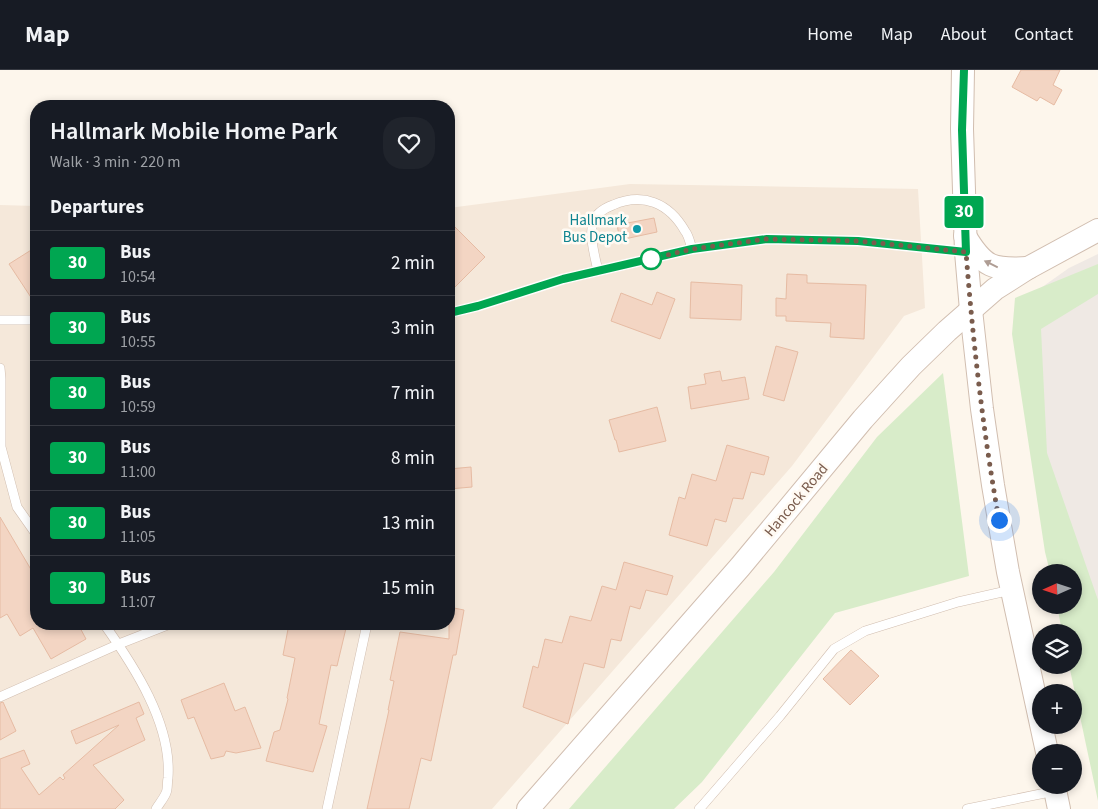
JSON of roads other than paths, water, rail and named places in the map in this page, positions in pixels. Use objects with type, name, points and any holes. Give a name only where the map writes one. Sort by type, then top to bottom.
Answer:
[{"type":"street","points":[[964,70],[962,130],[965,244],[982,409],[992,485],[1044,744]]},
{"type":"street","name":"Hancock Road","points":[[528,809],[740,567],[863,419],[911,366],[995,288],[1098,230]]},
{"type":"street","points":[[965,244],[981,259],[995,267],[1006,269],[1028,268]]},
{"type":"lane","points":[[598,272],[592,238],[593,221],[603,210],[620,202],[636,199],[651,201],[665,208],[678,220],[686,232],[692,249]]},
{"type":"lane","points":[[455,312],[563,279],[692,249],[767,239],[965,244]]},
{"type":"lane","points":[[0,320],[30,320]]},
{"type":"lane","points":[[0,368],[1,448],[17,507],[30,525]]},
{"type":"lane","points":[[699,809],[773,724],[834,649],[865,631],[958,602],[1012,590]]},
{"type":"lane","points":[[108,630],[128,658],[151,702],[163,732],[169,764],[167,792],[156,809]]},
{"type":"lane","points":[[0,697],[155,630]]},
{"type":"lane","points":[[327,809],[366,630]]},
{"type":"lane","points":[[970,809],[1056,795]]},
{"type":"place","name":"Hallmark Bus Depot","points":[[637,229]]}]
